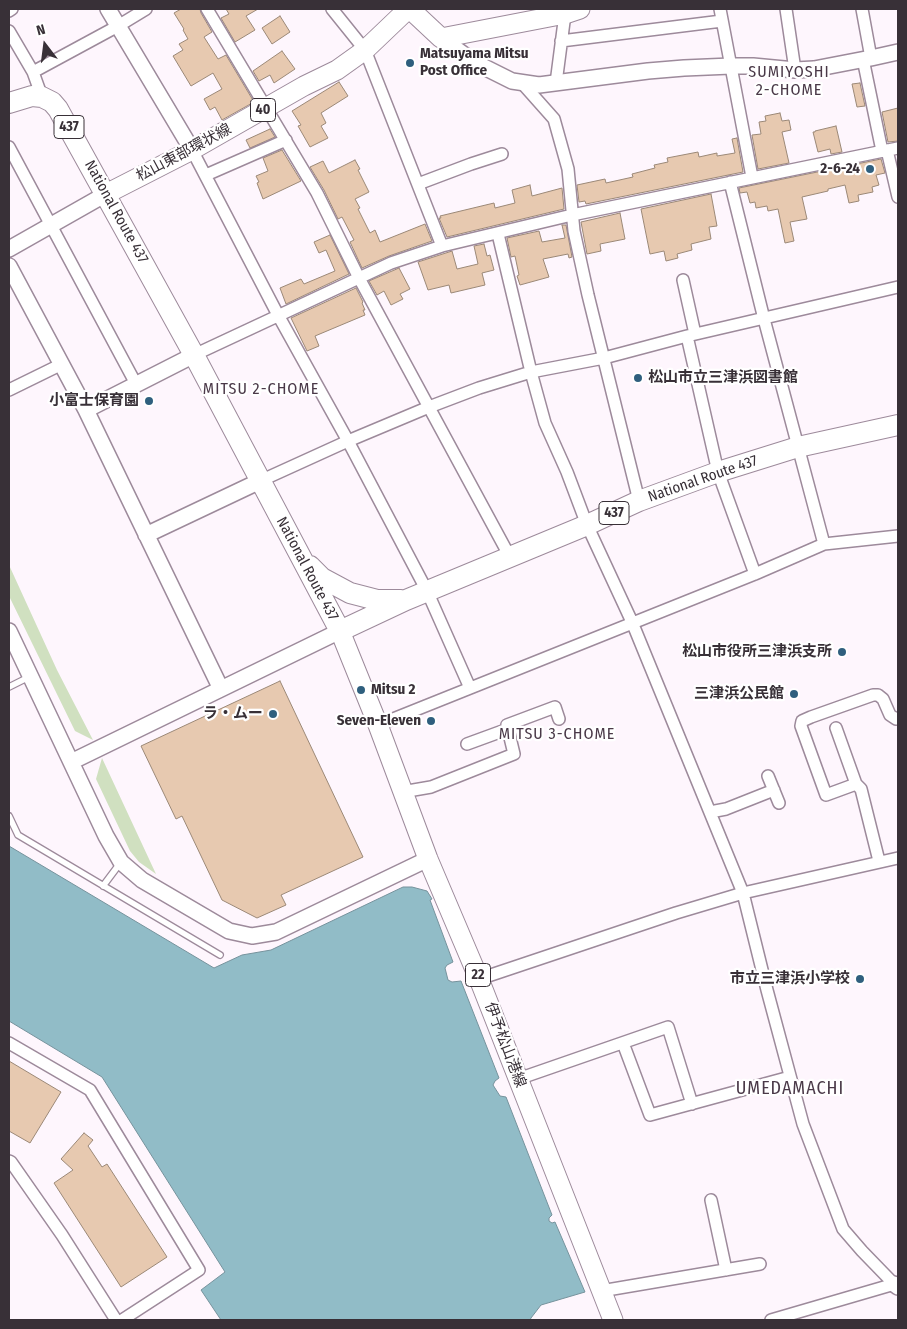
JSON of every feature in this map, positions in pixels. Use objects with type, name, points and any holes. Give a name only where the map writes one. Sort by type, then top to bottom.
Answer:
[{"type":"highway","name":"437","points":[[9,103],[32,96],[42,97]]},
{"type":"highway","name":"National Route 437","points":[[42,97],[52,102],[58,109],[106,194],[194,355],[340,631],[406,600],[510,558],[639,502],[718,472],[798,447],[898,425]]},
{"type":"highway","points":[[301,557],[322,578],[350,593],[377,600],[406,600]]},
{"type":"main road","name":"松山東部環状線","points":[[106,194],[192,150],[304,86],[338,70],[365,50],[409,9],[441,38]]},
{"type":"main road","points":[[441,38],[569,11]]},
{"type":"main road","name":"伊予松山港線","points":[[340,631],[378,725],[428,859],[479,979],[613,1320]]},
{"type":"street","points":[[108,9],[206,175],[278,315],[428,592],[470,688]]},
{"type":"street","points":[[33,72],[146,9]]},
{"type":"street","points":[[208,9],[317,193],[359,278],[510,558]]},
{"type":"street","points":[[332,9],[365,50],[442,246]]},
{"type":"street","points":[[720,9],[752,177]]},
{"type":"street","points":[[786,9],[795,70]]},
{"type":"street","points":[[862,9],[867,59],[898,196]]},
{"type":"street","points":[[556,82],[561,41],[569,11]]},
{"type":"street","points":[[561,41],[722,21]]},
{"type":"street","points":[[9,31],[33,72],[42,97]]},
{"type":"street","points":[[441,38],[474,62],[512,81],[539,84],[648,71],[731,66],[795,70],[867,59],[898,52]]},
{"type":"street","points":[[522,83],[554,119],[568,169],[572,215],[588,295],[639,502]]},
{"type":"street","points":[[206,175],[286,140]]},
{"type":"street","points":[[9,147],[136,384]]},
{"type":"street","points":[[86,410],[278,315],[391,264],[442,246],[572,215],[889,150]]},
{"type":"street","points":[[418,184],[502,154]]},
{"type":"street","points":[[730,182],[764,319],[824,544]]},
{"type":"street","points":[[9,249],[106,194]]},
{"type":"street","points":[[498,234],[545,423],[567,472],[587,525],[632,622],[743,893],[803,1124],[843,1228],[862,1251],[897,1284]]},
{"type":"street","points":[[9,266],[86,410],[221,689]]},
{"type":"street","points":[[683,280],[691,335],[718,472],[755,574]]},
{"type":"street","points":[[146,535],[348,442],[479,388],[531,372],[604,358],[691,335],[898,288]]},
{"type":"street","points":[[9,390],[62,364]]},
{"type":"street","points":[[378,725],[755,574],[824,544],[898,539]]},
{"type":"street","points":[[9,630],[106,836],[121,862],[142,880],[229,931],[252,936],[276,932],[428,859]]},
{"type":"street","points":[[71,762],[340,631]]},
{"type":"street","points":[[856,784],[826,795],[801,726],[802,721],[873,695],[878,695],[883,699],[890,715],[896,719],[898,718]]},
{"type":"street","points":[[402,792],[431,788],[514,754],[506,725],[555,706],[560,719]]},
{"type":"street","points":[[836,728],[856,784],[861,789],[879,861]]},
{"type":"street","points":[[467,744],[508,729]]},
{"type":"street","points":[[768,776],[779,803]]},
{"type":"street","points":[[710,812],[726,810],[774,790]]},
{"type":"street","points":[[479,979],[676,913],[743,893],[898,858]]},
{"type":"street","points":[[518,1079],[668,1027],[692,1104]]},
{"type":"street","points":[[9,1043],[90,1090],[199,1270],[122,1320]]},
{"type":"street","points":[[623,1043],[650,1115],[790,1077]]},
{"type":"street","points":[[9,1161],[62,1235],[116,1320]]},
{"type":"street","points":[[712,1200],[726,1270]]},
{"type":"street","points":[[602,1291],[760,1264]]},
{"type":"street","points":[[771,1320],[897,1284]]},
{"type":"lane","points":[[9,687],[30,676]]},
{"type":"lane","points":[[9,816],[18,835],[220,955]]},
{"type":"lane","points":[[103,886],[121,862]]},
{"type":"green space","points":[[9,565],[57,670],[93,740],[75,731],[9,596]]},
{"type":"green space","points":[[102,758],[156,874],[139,862],[130,851],[96,779]]},
{"type":"water","points":[[9,846],[214,968],[242,955],[271,950],[403,887],[427,891],[432,899],[430,900],[453,962],[445,968],[448,980],[452,982],[461,981],[499,1078],[493,1085],[500,1096],[506,1097],[552,1215],[549,1221],[555,1222],[585,1292],[541,1305],[530,1320],[221,1320],[201,1290],[225,1272],[102,1077],[9,1021]]},
{"type":"building","points":[[181,9],[200,9],[212,32],[204,37],[218,59],[226,55],[254,102],[222,120],[215,107],[210,110],[204,99],[222,89],[213,73],[191,86],[173,56],[183,50],[179,44],[188,39],[174,13]]},
{"type":"building","points":[[226,9],[258,9],[246,16],[255,30],[235,42],[221,18],[229,14]]},
{"type":"building","points":[[280,16],[290,32],[272,44],[262,28]]},
{"type":"building","points":[[282,51],[295,69],[274,83],[270,75],[259,81],[253,71]]},
{"type":"building","points":[[339,82],[348,96],[321,113],[326,123],[321,126],[328,138],[310,147],[298,126],[301,125],[292,111]]},
{"type":"building","points":[[860,83],[865,106],[857,107],[852,84]]},
{"type":"building","points":[[898,108],[898,141],[888,142],[882,112]]},
{"type":"building","points":[[780,113],[782,121],[789,120],[791,130],[782,132],[789,163],[758,169],[752,135],[761,134],[759,122],[766,121],[765,116]]},
{"type":"building","points":[[836,126],[842,152],[831,154],[830,149],[818,152],[813,132]]},
{"type":"building","points":[[270,129],[275,137],[250,148],[246,140]]},
{"type":"building","points":[[737,138],[743,172],[586,204],[585,201],[579,202],[577,185],[605,179],[606,183],[633,177],[632,174],[655,168],[654,165],[668,162],[667,158],[698,152],[699,157],[717,153],[717,156],[735,153],[732,139]]},
{"type":"building","points":[[282,150],[301,181],[263,199],[256,176],[268,171],[263,158]]},
{"type":"building","points":[[881,159],[885,173],[876,175],[879,185],[872,187],[873,192],[858,195],[859,201],[849,203],[845,185],[802,197],[807,219],[790,222],[794,241],[785,243],[778,209],[768,211],[767,206],[756,208],[755,202],[750,203],[747,192],[740,193],[739,188]]},
{"type":"building","points":[[355,160],[369,192],[355,199],[370,233],[375,230],[380,242],[425,224],[432,241],[362,268],[350,242],[354,240],[342,217],[338,219],[310,167],[323,161],[329,173]]},
{"type":"building","points":[[530,185],[532,196],[562,188],[564,209],[447,237],[439,218],[441,218],[440,216],[494,203],[495,208],[515,203],[512,190]]},
{"type":"building","points":[[711,194],[717,226],[709,227],[711,239],[691,244],[692,250],[677,254],[678,258],[666,261],[664,251],[650,254],[641,209]]},
{"type":"building","points":[[620,213],[625,239],[600,244],[601,251],[587,254],[581,222]]},
{"type":"building","points":[[562,225],[566,225],[572,257],[569,258],[568,254],[543,259],[549,277],[520,285],[515,256],[511,257],[507,238],[539,231],[542,242],[565,238]]},
{"type":"building","points":[[330,235],[349,274],[286,304],[280,288],[301,279],[304,284],[335,271],[326,250],[319,253],[314,242]]},
{"type":"building","points":[[484,244],[487,256],[490,255],[494,270],[482,273],[485,285],[451,293],[449,285],[428,290],[418,262],[452,251],[457,269],[478,264],[474,246]]},
{"type":"building","points":[[399,268],[410,289],[400,294],[403,299],[391,305],[384,291],[377,295],[369,281]]},
{"type":"building","points":[[356,288],[363,302],[365,315],[315,336],[319,346],[307,351],[291,318]]},
{"type":"building","points":[[280,681],[363,857],[281,895],[286,905],[257,918],[222,900],[182,816],[176,819],[141,746]]},
{"type":"building","points":[[9,1061],[61,1092],[30,1143],[9,1131]]},
{"type":"building","points":[[84,1133],[93,1140],[88,1146],[102,1167],[107,1164],[167,1257],[121,1287],[54,1183],[73,1170],[61,1159]]},
{"type":"place","name":"Matsuyama Mitsu Post Office","points":[[410,63]]},
{"type":"place","name":"2-6-24","points":[[870,169]]},
{"type":"place","name":"松山市立三津浜図書館","points":[[638,378]]},
{"type":"place","name":"小富士保育園","points":[[149,401]]},
{"type":"place","name":"松山市役所三津浜支所","points":[[842,652]]},
{"type":"place","name":"Mitsu 2","points":[[361,690]]},
{"type":"place","name":"三津浜公民館","points":[[794,694]]},
{"type":"place","name":"ラ・ムー","points":[[273,714]]},
{"type":"place","name":"Seven-Eleven","points":[[431,721]]},
{"type":"place","name":"市立三津浜小学校","points":[[860,979]]},
{"type":"district","name":"SUMIYOSHI 2-CHOME","points":[[789,82]]},
{"type":"district","name":"MITSU 2-CHOME","points":[[261,390]]},
{"type":"district","name":"MITSU 3-CHOME","points":[[557,735]]},
{"type":"district","name":"UMEDAMACHI","points":[[790,1089]]}]
